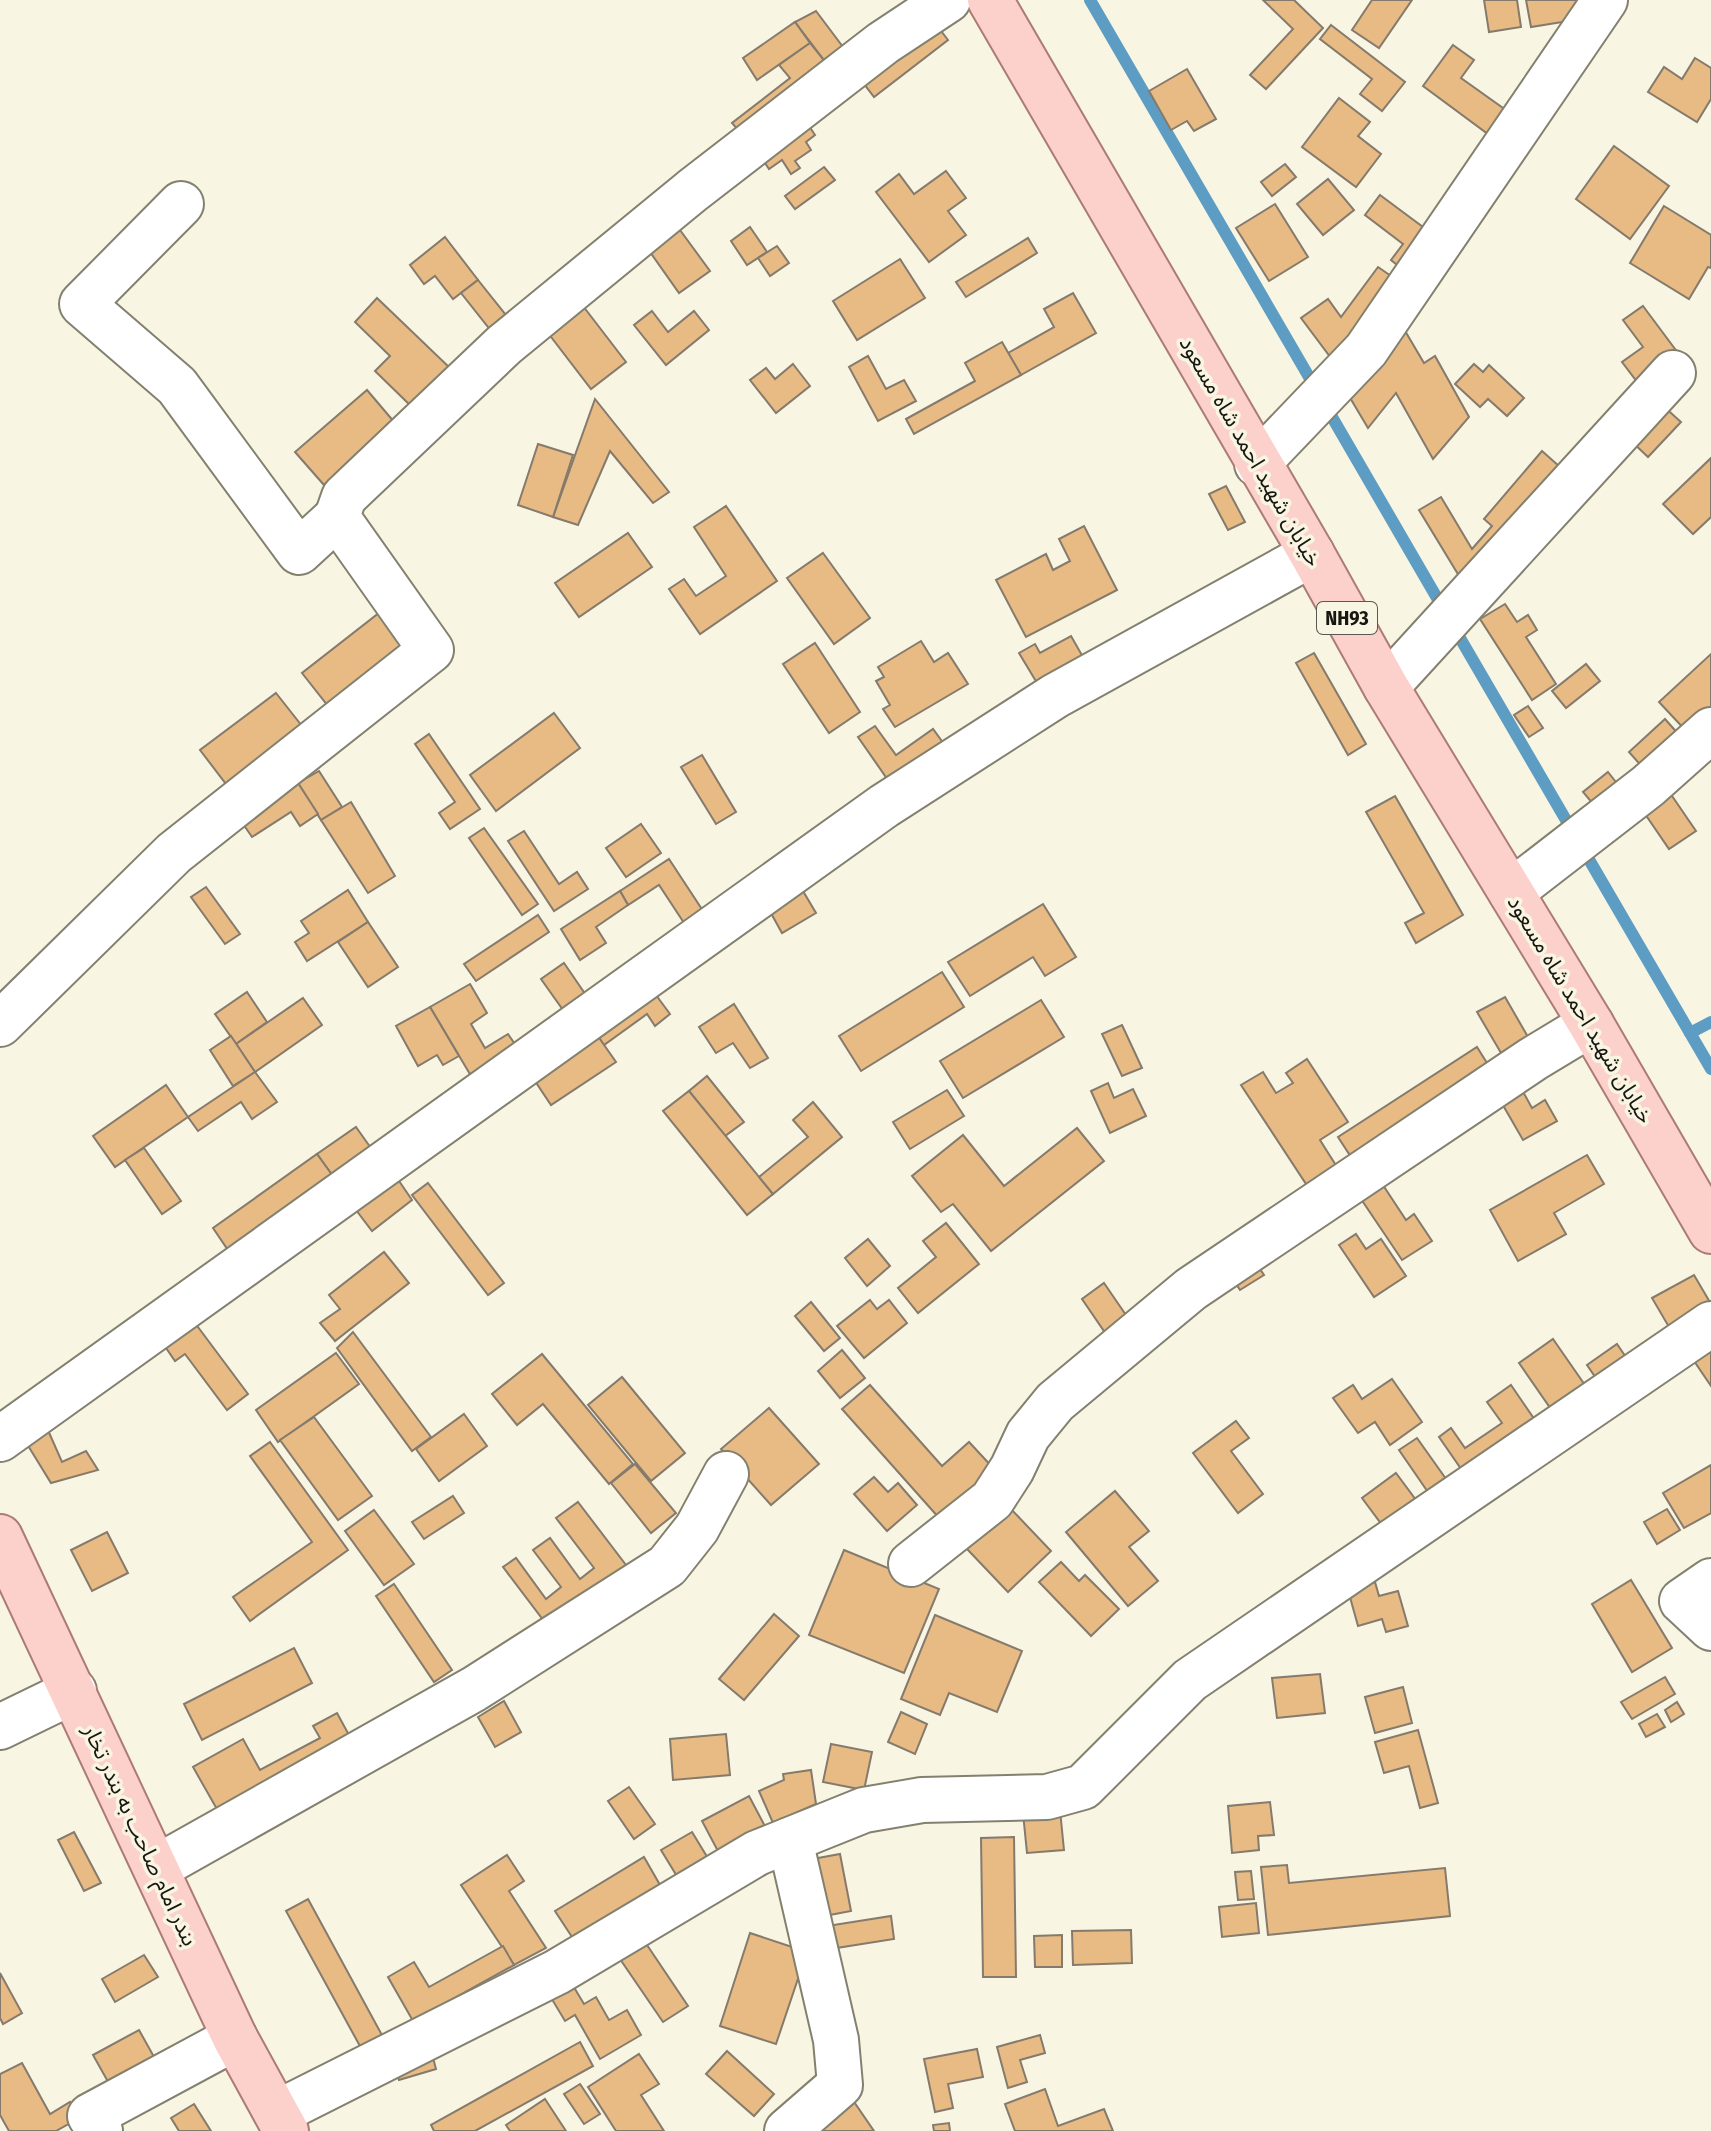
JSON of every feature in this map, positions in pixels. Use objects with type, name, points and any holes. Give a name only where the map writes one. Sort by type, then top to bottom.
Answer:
[{"type":"main road","name":"خیابان شهید احمد شاه مسعود","points":[[990,0],[1386,687],[1591,1024],[1711,1231]]},
{"type":"main road","name":"بندر امام صاحب به بندر تخار","points":[[0,1537],[235,2038],[282,2122]]},
{"type":"street","points":[[181,204],[82,304],[177,386],[299,552],[337,517],[344,497],[504,345],[693,190],[883,43],[948,0]]},
{"type":"street","points":[[1257,464],[1366,350],[1605,0]]},
{"type":"street","points":[[1386,687],[1673,373]]},
{"type":"street","points":[[0,1024],[174,853],[431,650],[337,517]]},
{"type":"street","points":[[0,1439],[884,806],[1055,696],[1312,554]]},
{"type":"street","points":[[1511,892],[1648,786],[1711,730]]},
{"type":"street","points":[[911,1564],[992,1500],[1012,1469],[1028,1435],[1055,1402],[1191,1289],[1533,1059],[1591,1024]]},
{"type":"street","points":[[282,2122],[557,1972],[757,1853],[864,1810],[922,1800],[1047,1797],[1083,1787],[1190,1680],[1711,1324]]},
{"type":"street","points":[[156,1868],[474,1689],[667,1566],[697,1528],[726,1474]]},
{"type":"street","points":[[1711,1581],[1682,1601],[1711,1628]]},
{"type":"street","points":[[0,1727],[74,1691]]},
{"type":"street","points":[[787,2131],[840,2085],[836,2040],[790,1840]]},
{"type":"street","points":[[100,2131],[90,2116],[235,2038]]},
{"type":"building","points":[[1263,0],[1294,0],[1323,28],[1266,89],[1250,75],[1293,29]]},
{"type":"building","points":[[1372,0],[1412,0],[1379,48],[1352,30]]},
{"type":"building","points":[[1484,0],[1517,0],[1521,27],[1489,32]]},
{"type":"building","points":[[1526,0],[1578,0],[1581,19],[1531,27]]},
{"type":"building","points":[[816,11],[849,55],[830,68],[795,22]]},
{"type":"building","points":[[795,22],[810,43],[757,80],[743,58]]},
{"type":"building","points":[[935,23],[948,40],[874,97],[861,80]]},
{"type":"building","points":[[1331,25],[1405,82],[1382,111],[1360,94],[1372,79],[1320,39]]},
{"type":"building","points":[[810,43],[830,68],[744,137],[732,123],[790,78],[779,65]]},
{"type":"building","points":[[1453,45],[1474,60],[1461,78],[1510,113],[1492,137],[1423,86]]},
{"type":"building","points":[[1695,58],[1711,68],[1711,99],[1697,122],[1648,92],[1664,67],[1682,79]]},
{"type":"building","points":[[1187,69],[1216,119],[1194,131],[1187,121],[1171,130],[1149,91]]},
{"type":"building","points":[[1339,98],[1370,122],[1358,136],[1381,154],[1356,187],[1302,147]]},
{"type":"building","points":[[807,123],[815,135],[806,142],[811,150],[795,161],[800,168],[791,174],[782,160],[769,169],[765,163],[754,170]]},
{"type":"building","points":[[1614,146],[1669,186],[1630,239],[1576,199]]},
{"type":"building","points":[[1285,164],[1296,177],[1272,196],[1261,182]]},
{"type":"building","points":[[824,167],[835,180],[795,209],[785,196]]},
{"type":"building","points":[[946,171],[966,198],[948,211],[966,235],[929,262],[876,192],[899,174],[914,194]]},
{"type":"building","points":[[1328,179],[1354,210],[1323,235],[1297,204]]},
{"type":"building","points":[[1380,195],[1435,236],[1407,273],[1391,260],[1403,244],[1365,215]]},
{"type":"building","points":[[1275,204],[1308,257],[1269,281],[1236,228]]},
{"type":"building","points":[[1664,206],[1711,235],[1711,268],[1708,267],[1689,299],[1630,263]]},
{"type":"building","points":[[750,227],[767,252],[747,265],[731,241]]},
{"type":"building","points":[[680,230],[710,271],[679,293],[650,252]]},
{"type":"building","points":[[445,237],[478,280],[453,299],[435,276],[424,284],[410,265]]},
{"type":"building","points":[[1028,238],[1037,253],[966,297],[956,282]]},
{"type":"building","points":[[777,246],[789,263],[770,276],[758,258]]},
{"type":"building","points":[[900,259],[925,298],[857,340],[833,301]]},
{"type":"building","points":[[1378,267],[1404,285],[1340,370],[1301,318],[1328,299],[1341,317]]},
{"type":"building","points":[[478,280],[513,324],[496,337],[461,293]]},
{"type":"building","points":[[1073,293],[1096,333],[1021,375],[1008,353],[1054,327],[1044,309]]},
{"type":"building","points":[[377,298],[451,369],[413,408],[375,371],[390,356],[355,322]]},
{"type":"building","points":[[583,306],[626,362],[591,389],[548,333]]},
{"type":"building","points":[[1643,306],[1678,353],[1638,383],[1622,362],[1643,347],[1623,320]]},
{"type":"building","points":[[652,311],[668,332],[694,311],[709,330],[666,365],[634,325]]},
{"type":"building","points":[[1401,324],[1424,363],[1435,356],[1469,417],[1433,459],[1396,393],[1368,428],[1346,391]]},
{"type":"building","points":[[1002,342],[1021,375],[914,434],[906,419],[975,381],[965,363]]},
{"type":"building","points":[[868,356],[886,389],[904,380],[916,401],[878,421],[849,367]]},
{"type":"building","points":[[793,364],[810,386],[776,413],[750,380],[766,368],[775,379]]},
{"type":"building","points":[[1474,364],[1483,372],[1489,365],[1524,398],[1507,416],[1488,399],[1480,407],[1455,384]]},
{"type":"building","points":[[367,390],[395,423],[324,485],[295,452]]},
{"type":"building","points":[[595,399],[669,492],[653,503],[610,451],[578,525],[553,517]]},
{"type":"building","points":[[1661,404],[1681,422],[1648,457],[1630,440]]},
{"type":"building","points":[[538,444],[573,455],[553,517],[518,505]]},
{"type":"building","points":[[1542,451],[1568,474],[1467,589],[1419,510],[1441,497],[1472,549],[1492,526],[1484,519]]},
{"type":"building","points":[[1711,458],[1711,517],[1693,534],[1663,504]]},
{"type":"building","points":[[1226,486],[1245,522],[1228,530],[1209,494]]},
{"type":"building","points":[[726,506],[777,581],[700,634],[669,589],[684,579],[696,596],[726,576],[694,527]]},
{"type":"building","points":[[1084,526],[1117,590],[1026,637],[996,580],[1046,554],[1053,570],[1070,561],[1059,539]]},
{"type":"building","points":[[628,533],[652,567],[579,617],[555,583]]},
{"type":"building","points":[[823,553],[870,618],[834,644],[787,578]]},
{"type":"building","points":[[1505,604],[1517,622],[1528,615],[1537,630],[1526,637],[1556,684],[1532,700],[1480,619]]},
{"type":"building","points":[[384,609],[414,647],[332,711],[302,673]]},
{"type":"building","points":[[1071,636],[1083,657],[1037,683],[1019,653],[1035,644],[1040,653]]},
{"type":"building","points":[[921,641],[934,662],[948,653],[968,684],[895,727],[883,709],[890,705],[876,681],[884,677],[878,667]]},
{"type":"building","points":[[815,643],[860,712],[829,733],[783,664]]},
{"type":"building","points":[[1314,653],[1366,744],[1348,755],[1296,663]]},
{"type":"building","points":[[1711,654],[1711,712],[1688,733],[1659,702]]},
{"type":"building","points":[[1586,664],[1600,681],[1566,708],[1552,691]]},
{"type":"building","points":[[276,693],[302,726],[226,784],[200,750]]},
{"type":"building","points":[[1528,706],[1543,728],[1529,737],[1514,715]]},
{"type":"building","points":[[554,713],[580,748],[496,811],[470,775]]},
{"type":"building","points":[[1665,719],[1681,737],[1645,770],[1629,752]]},
{"type":"building","points":[[875,726],[896,755],[933,729],[944,744],[890,783],[858,737]]},
{"type":"building","points":[[429,734],[480,809],[450,829],[439,813],[455,802],[415,744]]},
{"type":"building","points":[[702,755],[736,812],[716,824],[681,767]]},
{"type":"building","points":[[319,771],[342,807],[321,820],[298,783]]},
{"type":"building","points":[[1608,772],[1623,791],[1598,810],[1583,792]]},
{"type":"building","points":[[298,783],[318,814],[300,826],[291,812],[252,837],[241,821]]},
{"type":"building","points":[[1670,793],[1696,831],[1669,849],[1643,811]]},
{"type":"building","points":[[1395,796],[1463,915],[1416,943],[1405,923],[1424,913],[1366,812]]},
{"type":"building","points":[[351,802],[395,876],[368,893],[321,820]]},
{"type":"building","points":[[641,824],[661,853],[626,877],[606,848]]},
{"type":"building","points":[[484,828],[538,904],[522,915],[469,838]]},
{"type":"building","points":[[524,831],[559,884],[577,872],[588,889],[554,911],[508,841]]},
{"type":"building","points":[[669,859],[707,917],[688,929],[659,885],[628,905],[620,891]]},
{"type":"building","points":[[800,886],[816,913],[782,933],[767,906]]},
{"type":"building","points":[[206,887],[240,934],[225,944],[191,897]]},
{"type":"building","points":[[348,890],[368,922],[307,961],[295,942],[309,933],[301,921]]},
{"type":"building","points":[[620,891],[628,905],[596,927],[606,943],[580,960],[561,929]]},
{"type":"building","points":[[1043,904],[1076,957],[1045,976],[1033,957],[970,996],[948,962]]},
{"type":"building","points":[[538,915],[549,932],[476,981],[464,964]]},
{"type":"building","points":[[368,922],[398,967],[368,987],[338,942]]},
{"type":"building","points":[[564,963],[590,1001],[568,1017],[541,979]]},
{"type":"building","points":[[942,972],[964,1007],[861,1071],[839,1036]]},
{"type":"building","points":[[470,984],[487,1013],[471,1024],[485,1048],[508,1034],[521,1053],[474,1081],[430,1007]]},
{"type":"building","points":[[653,991],[670,1014],[655,1026],[647,1014],[604,1045],[595,1032]]},
{"type":"building","points":[[247,992],[267,1022],[236,1044],[215,1014]]},
{"type":"building","points":[[1505,997],[1528,1037],[1501,1053],[1477,1012]]},
{"type":"building","points":[[303,998],[322,1025],[255,1072],[236,1044]]},
{"type":"building","points":[[1041,1000],[1064,1037],[963,1098],[940,1061]]},
{"type":"building","points":[[734,1004],[768,1058],[750,1068],[733,1043],[716,1053],[699,1027]]},
{"type":"building","points":[[430,1007],[459,1056],[443,1065],[437,1055],[418,1066],[396,1026]]},
{"type":"building","points":[[1122,1025],[1142,1068],[1122,1076],[1102,1034]]},
{"type":"building","points":[[595,1032],[616,1062],[551,1105],[531,1075]]},
{"type":"building","points":[[231,1036],[255,1072],[233,1086],[210,1050]]},
{"type":"building","points":[[1477,1047],[1492,1071],[1353,1160],[1338,1137]]},
{"type":"building","points":[[1307,1059],[1348,1122],[1320,1140],[1337,1167],[1308,1187],[1241,1085],[1263,1072],[1276,1093],[1293,1083],[1286,1073]]},
{"type":"building","points":[[255,1072],[277,1102],[252,1119],[241,1102],[198,1131],[188,1117]]},
{"type":"building","points":[[707,1076],[744,1122],[725,1136],[689,1091]]},
{"type":"building","points":[[1108,1083],[1114,1098],[1133,1089],[1146,1116],[1110,1133],[1091,1091]]},
{"type":"building","points":[[166,1085],[188,1117],[115,1167],[93,1136]]},
{"type":"building","points":[[1521,1088],[1532,1108],[1545,1100],[1557,1121],[1523,1140],[1500,1100]]},
{"type":"building","points":[[947,1090],[964,1116],[910,1149],[893,1122]]},
{"type":"building","points":[[689,1091],[773,1194],[747,1215],[663,1111]]},
{"type":"building","points":[[813,1102],[842,1137],[773,1194],[759,1177],[808,1137],[793,1120]]},
{"type":"building","points":[[356,1127],[373,1151],[335,1179],[317,1154]]},
{"type":"building","points":[[1077,1128],[1104,1161],[991,1251],[953,1204],[941,1212],[912,1176],[963,1135],[1004,1186]]},
{"type":"building","points":[[144,1148],[181,1201],[162,1214],[125,1160]]},
{"type":"building","points":[[317,1154],[335,1179],[230,1253],[213,1228]]},
{"type":"building","points":[[1587,1155],[1604,1184],[1554,1213],[1566,1234],[1518,1261],[1490,1210]]},
{"type":"building","points":[[397,1178],[412,1200],[372,1231],[356,1210]]},
{"type":"building","points":[[1379,1179],[1406,1220],[1414,1214],[1432,1241],[1402,1260],[1357,1193]]},
{"type":"building","points":[[428,1183],[504,1283],[488,1295],[412,1195]]},
{"type":"building","points":[[946,1223],[979,1264],[918,1313],[898,1288],[936,1257],[923,1241]]},
{"type":"building","points":[[1356,1234],[1366,1249],[1381,1239],[1406,1276],[1374,1297],[1339,1245]]},
{"type":"building","points":[[868,1239],[890,1266],[867,1286],[845,1258]]},
{"type":"building","points":[[384,1252],[409,1283],[335,1341],[320,1323],[340,1309],[329,1295]]},
{"type":"building","points":[[1252,1257],[1264,1275],[1240,1290],[1228,1272]]},
{"type":"building","points":[[1694,1275],[1711,1304],[1676,1339],[1652,1298]]},
{"type":"building","points":[[1104,1283],[1128,1318],[1106,1334],[1082,1299]]},
{"type":"building","points":[[870,1300],[877,1309],[889,1300],[907,1323],[864,1358],[837,1326]]},
{"type":"building","points":[[811,1302],[840,1338],[824,1351],[795,1316]]},
{"type":"building","points":[[195,1323],[248,1394],[227,1410],[185,1354],[175,1361],[164,1345]]},
{"type":"building","points":[[353,1332],[431,1437],[412,1451],[337,1348]]},
{"type":"building","points":[[1553,1339],[1587,1388],[1553,1412],[1519,1363]]},
{"type":"building","points":[[1617,1344],[1630,1363],[1600,1384],[1587,1365]]},
{"type":"building","points":[[1711,1345],[1711,1386],[1692,1358]]},
{"type":"building","points":[[842,1350],[865,1378],[840,1398],[818,1371]]},
{"type":"building","points":[[336,1353],[359,1384],[278,1442],[256,1410]]},
{"type":"building","points":[[542,1354],[633,1464],[609,1484],[543,1404],[517,1425],[492,1394]]},
{"type":"building","points":[[622,1377],[685,1453],[651,1481],[588,1405]]},
{"type":"building","points":[[1392,1379],[1422,1422],[1390,1445],[1375,1422],[1358,1433],[1333,1398],[1353,1385],[1362,1399]]},
{"type":"building","points":[[870,1385],[942,1466],[969,1442],[995,1470],[940,1519],[842,1409]]},
{"type":"building","points":[[1511,1385],[1539,1426],[1466,1476],[1439,1437],[1451,1428],[1465,1448],[1502,1423],[1487,1402]]},
{"type":"building","points":[[769,1408],[819,1464],[771,1505],[721,1449]]},
{"type":"building","points":[[464,1414],[487,1446],[439,1481],[416,1449]]},
{"type":"building","points":[[314,1417],[372,1496],[338,1520],[280,1440]]},
{"type":"building","points":[[1236,1421],[1249,1438],[1231,1451],[1263,1494],[1238,1513],[1193,1453]]},
{"type":"building","points":[[47,1428],[62,1462],[86,1451],[98,1470],[51,1483],[27,1444]]},
{"type":"building","points":[[1417,1438],[1451,1486],[1432,1498],[1399,1450]]},
{"type":"building","points":[[270,1442],[348,1550],[250,1621],[233,1597],[312,1542],[250,1456]]},
{"type":"building","points":[[635,1464],[676,1513],[651,1533],[611,1483]]},
{"type":"building","points":[[1711,1465],[1711,1513],[1684,1528],[1663,1493]]},
{"type":"building","points":[[1396,1473],[1419,1504],[1385,1529],[1362,1498]]},
{"type":"building","points":[[874,1477],[888,1492],[898,1483],[917,1505],[887,1531],[854,1494]]},
{"type":"building","points":[[1115,1491],[1149,1531],[1129,1547],[1158,1581],[1128,1606],[1066,1532]]},
{"type":"building","points":[[453,1496],[464,1513],[424,1539],[412,1522]]},
{"type":"building","points":[[578,1502],[626,1565],[547,1625],[503,1567],[516,1558],[546,1599],[561,1587],[533,1550],[550,1538],[580,1579],[594,1568],[556,1518]]},
{"type":"building","points":[[1010,1508],[1051,1551],[1008,1592],[967,1549]]},
{"type":"building","points":[[1667,1509],[1680,1530],[1657,1544],[1644,1522]]},
{"type":"building","points":[[374,1510],[414,1564],[384,1585],[345,1531]]},
{"type":"building","points":[[107,1532],[128,1573],[92,1591],[71,1550]]},
{"type":"building","points":[[844,1550],[939,1589],[904,1673],[809,1635]]},
{"type":"building","points":[[1061,1562],[1079,1581],[1085,1575],[1119,1609],[1091,1636],[1039,1582]]},
{"type":"building","points":[[1631,1580],[1672,1648],[1632,1672],[1592,1604]]},
{"type":"building","points":[[1375,1582],[1379,1596],[1398,1591],[1408,1626],[1386,1632],[1382,1619],[1358,1626],[1348,1590]]},
{"type":"building","points":[[394,1584],[452,1670],[434,1682],[376,1596]]},
{"type":"building","points":[[774,1614],[799,1636],[744,1700],[719,1679]]},
{"type":"building","points":[[935,1615],[1022,1651],[997,1712],[949,1693],[940,1715],[901,1699]]},
{"type":"building","points":[[294,1648],[312,1683],[202,1740],[184,1704]]},
{"type":"building","points":[[1320,1674],[1325,1713],[1277,1718],[1272,1678]]},
{"type":"building","points":[[1665,1677],[1675,1694],[1632,1719],[1621,1702]]},
{"type":"building","points":[[1403,1687],[1412,1723],[1375,1733],[1365,1697]]},
{"type":"building","points":[[504,1701],[521,1732],[495,1747],[478,1717]]},
{"type":"building","points":[[1677,1702],[1684,1714],[1671,1722],[1665,1710]]},
{"type":"building","points":[[901,1712],[927,1724],[915,1754],[888,1742]]},
{"type":"building","points":[[337,1713],[355,1746],[222,1818],[193,1767],[243,1739],[260,1770],[320,1738],[313,1726]]},
{"type":"building","points":[[1657,1714],[1665,1727],[1646,1737],[1639,1724]]},
{"type":"building","points":[[1418,1730],[1438,1803],[1420,1808],[1409,1766],[1384,1773],[1375,1742]]},
{"type":"building","points":[[726,1734],[730,1775],[673,1780],[670,1739]]},
{"type":"building","points":[[831,1744],[872,1752],[864,1790],[823,1782]]},
{"type":"building","points":[[811,1770],[816,1804],[773,1823],[759,1791],[784,1780],[783,1774]]},
{"type":"building","points":[[629,1787],[655,1824],[634,1839],[608,1801]]},
{"type":"building","points":[[749,1796],[767,1830],[720,1855],[702,1821]]},
{"type":"building","points":[[1270,1802],[1274,1835],[1258,1836],[1259,1850],[1232,1853],[1228,1806]]},
{"type":"building","points":[[1060,1810],[1064,1850],[1027,1853],[1023,1813]]},
{"type":"building","points":[[74,1832],[101,1883],[84,1891],[58,1840]]},
{"type":"building","points":[[692,1832],[709,1860],[678,1878],[661,1850]]},
{"type":"building","points":[[1014,1837],[1016,1977],[983,1977],[981,1838]]},
{"type":"building","points":[[840,1854],[851,1911],[819,1917],[807,1860]]},
{"type":"building","points":[[507,1855],[524,1881],[509,1891],[546,1948],[514,1965],[461,1885]]},
{"type":"building","points":[[644,1857],[660,1885],[572,1937],[555,1911]]},
{"type":"building","points":[[1287,1865],[1289,1883],[1445,1868],[1450,1916],[1268,1935],[1261,1867]]},
{"type":"building","points":[[1251,1871],[1254,1899],[1238,1900],[1235,1872]]},
{"type":"building","points":[[308,1899],[383,2037],[361,2048],[286,1911]]},
{"type":"building","points":[[1256,1903],[1259,1933],[1222,1937],[1219,1907]]},
{"type":"building","points":[[891,1916],[894,1939],[830,1949],[827,1926]]},
{"type":"building","points":[[1131,1930],[1132,1963],[1073,1965],[1072,1931]]},
{"type":"building","points":[[750,1933],[807,1952],[776,2044],[720,2026]]},
{"type":"building","points":[[1062,1935],[1062,1967],[1035,1967],[1034,1936]]},
{"type":"building","points":[[645,1942],[688,2006],[663,2022],[620,1959]]},
{"type":"building","points":[[503,1946],[514,1965],[413,2021],[388,1977],[414,1962],[429,1987]]},
{"type":"building","points":[[144,1955],[158,1977],[115,2002],[102,1979]]},
{"type":"building","points":[[0,1973],[22,2013],[3,2024],[0,2018]]},
{"type":"building","points":[[572,1984],[584,2004],[596,1997],[609,2020],[627,2010],[641,2035],[600,2059],[575,2015],[565,2021],[550,1996]]},
{"type":"building","points":[[139,2030],[158,2064],[112,2089],[93,2055]]},
{"type":"building","points":[[1040,2035],[1045,2053],[1020,2060],[1027,2082],[1008,2088],[997,2047]]},
{"type":"building","points":[[580,2042],[593,2066],[475,2131],[434,2131],[431,2125]]},
{"type":"building","points":[[977,2049],[983,2077],[948,2084],[953,2108],[935,2112],[924,2059]]},
{"type":"building","points":[[431,2050],[436,2069],[399,2080],[393,2062]]},
{"type":"building","points":[[727,2051],[774,2094],[754,2116],[706,2074]]},
{"type":"building","points":[[639,2054],[659,2084],[641,2095],[664,2131],[616,2131],[588,2087]]},
{"type":"building","points":[[22,2063],[50,2114],[70,2102],[79,2118],[56,2131],[9,2131],[0,2115],[0,2074]]},
{"type":"building","points":[[580,2084],[600,2114],[584,2124],[564,2094]]},
{"type":"building","points":[[1045,2089],[1058,2126],[1104,2109],[1113,2131],[1015,2131],[1005,2104]]},
{"type":"building","points":[[848,2093],[874,2131],[793,2131]]},
{"type":"building","points":[[545,2099],[566,2131],[510,2131],[506,2125]]},
{"type":"building","points":[[194,2104],[211,2131],[179,2131],[171,2118]]},
{"type":"building","points":[[949,2123],[950,2131],[934,2131],[933,2125]]},
{"type":"waterway","points":[[1090,0],[1316,389]]},
{"type":"waterway","points":[[1325,405],[1444,610]]},
{"type":"waterway","points":[[1453,626],[1711,1069]]},
{"type":"waterway","points":[[1690,1033],[1711,1022]]}]
